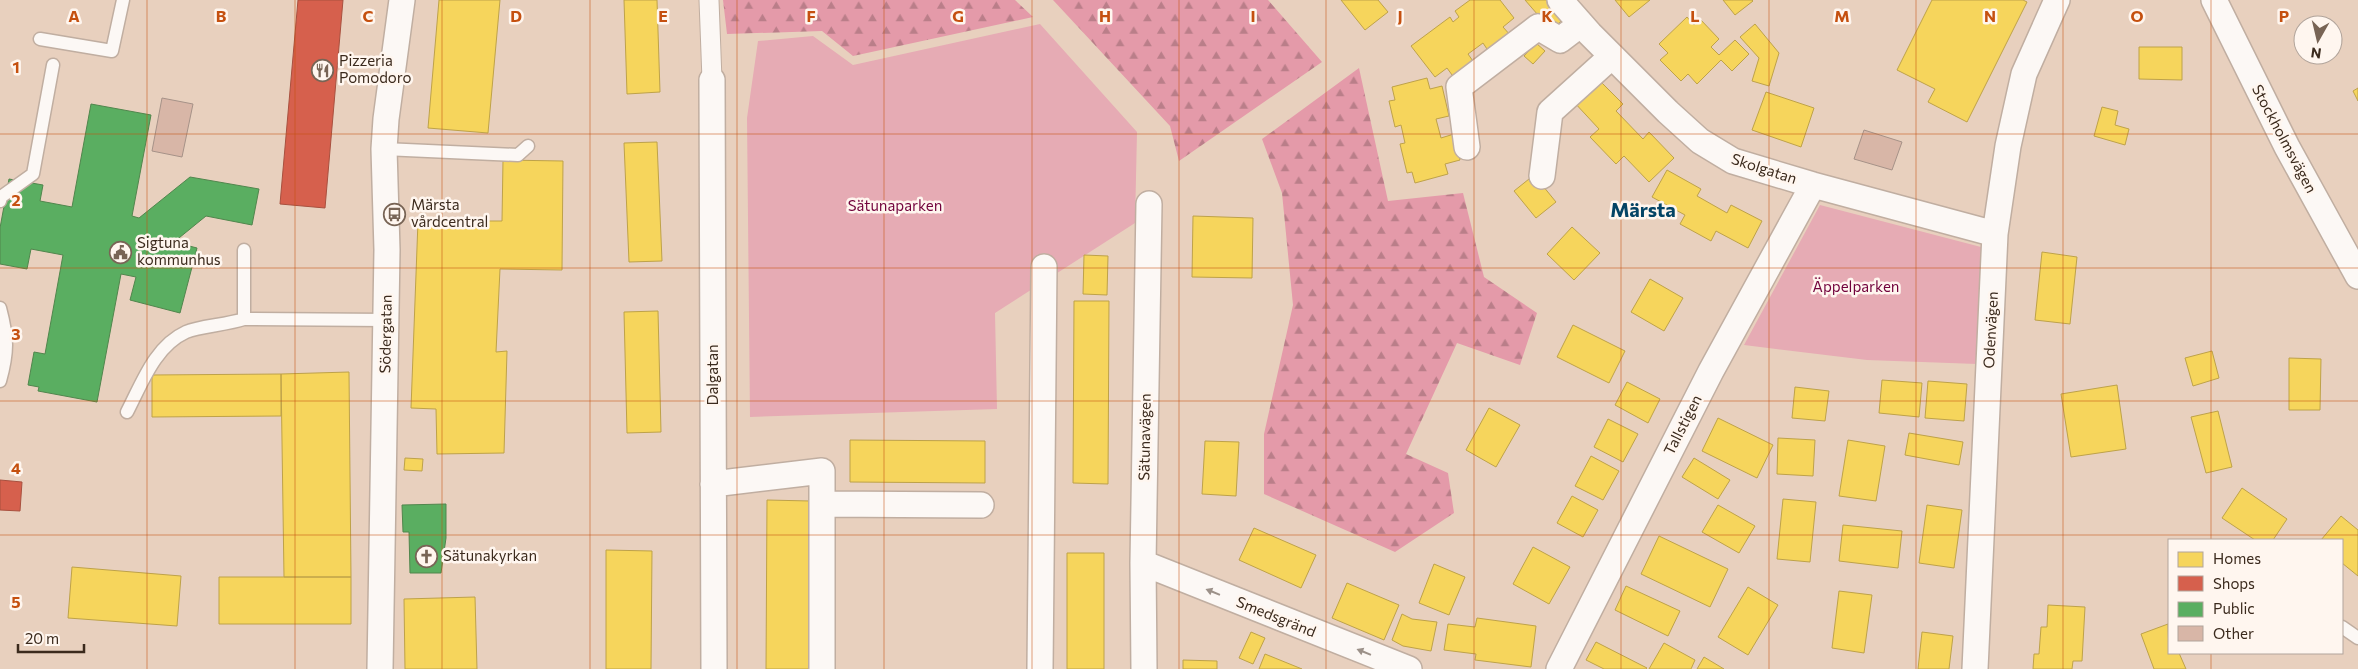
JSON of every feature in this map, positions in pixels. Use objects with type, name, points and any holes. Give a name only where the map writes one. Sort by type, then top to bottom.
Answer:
[{"type":"street","name":"Södergatan","points":[[380,669],[386,320],[384,149],[386,119],[402,0]]},
{"type":"street","points":[[709,0],[712,80]]},
{"type":"street","name":"Skolgatan","points":[[1560,0],[1612,56],[1700,141],[1733,162],[1995,234]]},
{"type":"street","name":"Odenvägen","points":[[1975,669],[1995,234],[2008,146],[2024,74],[2057,0]]},
{"type":"street","name":"Stockholmsvägen","points":[[2214,0],[2287,147],[2358,276]]},
{"type":"street","points":[[1467,147],[1459,87],[1538,27],[1560,40],[1581,24]]},
{"type":"street","points":[[1542,176],[1550,112],[1612,56]]},
{"type":"street","name":"Dalgatan","points":[[712,80],[714,669]]},
{"type":"street","name":"Tallstigen","points":[[1559,669],[1711,371],[1813,185]]},
{"type":"street","name":"Sätunavägen","points":[[1144,669],[1143,563],[1149,204]]},
{"type":"street","points":[[1040,669],[1044,267]]},
{"type":"street","points":[[713,484],[822,471],[822,669]]},
{"type":"street","points":[[822,504],[981,505]]},
{"type":"street","name":"Smedsgränd","points":[[1143,563],[1409,669]]},
{"type":"lane","points":[[40,39],[112,51],[122,0]]},
{"type":"lane","points":[[0,201],[1,197],[33,174],[53,64]]},
{"type":"lane","points":[[384,149],[518,155],[528,146]]},
{"type":"lane","points":[[244,250],[244,319]]},
{"type":"lane","points":[[0,308],[8,354],[0,381]]},
{"type":"lane","points":[[127,412],[156,355],[186,332],[244,319],[386,320]]},
{"type":"lane","points":[[2343,628],[2358,638]]},
{"type":"green space","points":[[723,0],[1015,0],[1033,17],[853,56],[822,31],[727,34]]},
{"type":"green space","points":[[1053,0],[1268,0],[1322,62],[1179,161],[1170,126]]},
{"type":"green space","name":"Sätunaparken","points":[[1040,24],[1137,132],[1135,223],[995,313],[997,409],[750,417],[747,118],[758,41],[813,36],[853,65]]},
{"type":"green space","points":[[1359,68],[1388,201],[1463,193],[1484,277],[1537,313],[1520,365],[1457,343],[1406,454],[1448,473],[1454,513],[1395,552],[1264,494],[1264,434],[1293,305],[1282,193],[1262,139]]},
{"type":"green space","name":"Äppelparken","points":[[1820,205],[1981,247],[1977,364],[1867,360],[1744,345]]},
{"type":"building: Homes","points":[[439,0],[500,0],[488,133],[428,128]]},
{"type":"building: Homes","points":[[624,0],[657,0],[660,92],[627,94]]},
{"type":"building: Homes","points":[[1341,0],[1378,0],[1388,12],[1365,30]]},
{"type":"building: Homes","points":[[1470,0],[1500,0],[1514,18],[1503,27],[1511,36],[1489,52],[1483,43],[1468,54],[1475,64],[1455,79],[1447,68],[1435,77],[1411,46],[1450,17],[1453,22],[1459,17],[1455,11]]},
{"type":"building: Homes","points":[[1525,0],[1555,0],[1568,15],[1551,30]]},
{"type":"building: Homes","points":[[1615,0],[1650,0],[1629,17]]},
{"type":"building: Homes","points":[[1723,0],[1752,0],[1753,1],[1735,15]]},
{"type":"building: Homes","points":[[1932,0],[2023,0],[2027,2],[1967,122],[1928,102],[1935,89],[1897,70]]},
{"type":"building: Homes","points":[[1687,17],[1694,25],[1700,19],[1719,39],[1711,47],[1719,55],[1735,40],[1749,54],[1732,71],[1721,60],[1697,84],[1688,74],[1681,81],[1660,60],[1668,53],[1659,44]]},
{"type":"building: Homes","points":[[1755,24],[1779,53],[1769,86],[1752,81],[1759,58],[1740,37]]},
{"type":"building: Homes","points":[[1536,43],[1545,51],[1533,64],[1524,56]]},
{"type":"building: Homes","points":[[2139,47],[2182,47],[2182,80],[2139,79]]},
{"type":"building: Homes","points":[[1427,78],[1430,89],[1442,86],[1449,116],[1436,119],[1441,138],[1454,134],[1460,160],[1445,164],[1448,174],[1415,183],[1412,172],[1407,173],[1400,144],[1405,143],[1401,125],[1395,127],[1389,101],[1395,100],[1392,87]]},
{"type":"building: Homes","points":[[1597,78],[1623,104],[1616,111],[1643,139],[1649,132],[1674,158],[1649,182],[1624,156],[1616,164],[1590,137],[1599,129],[1573,101]]},
{"type":"building: Homes","points":[[2358,88],[2358,101],[2353,91]]},
{"type":"building: Homes","points":[[1766,92],[1814,108],[1801,147],[1752,130]]},
{"type":"building: Homes","points":[[2102,107],[2118,111],[2115,125],[2129,129],[2125,145],[2094,136]]},
{"type":"building: Homes","points":[[657,142],[662,261],[629,262],[624,143]]},
{"type":"building: Homes","points":[[503,160],[563,161],[562,270],[500,269],[496,352],[507,351],[504,453],[437,454],[436,409],[411,408],[418,221],[502,221]]},
{"type":"building: Homes","points":[[1667,170],[1701,189],[1697,196],[1727,213],[1731,205],[1762,221],[1748,248],[1716,231],[1711,241],[1680,224],[1685,215],[1652,197]]},
{"type":"building: Homes","points":[[1534,175],[1556,202],[1536,218],[1514,191]]},
{"type":"building: Homes","points":[[1193,216],[1253,218],[1252,278],[1192,277]]},
{"type":"building: Homes","points":[[1572,227],[1600,253],[1574,280],[1547,254]]},
{"type":"building: Homes","points":[[2042,252],[2077,257],[2070,324],[2035,320]]},
{"type":"building: Homes","points":[[1084,255],[1108,256],[1107,295],[1083,294]]},
{"type":"building: Homes","points":[[1650,279],[1683,298],[1664,331],[1631,312]]},
{"type":"building: Homes","points":[[1074,301],[1109,301],[1108,484],[1073,483]]},
{"type":"building: Homes","points":[[658,311],[661,432],[627,433],[624,312]]},
{"type":"building: Homes","points":[[1573,325],[1625,351],[1609,383],[1557,357]]},
{"type":"building: Homes","points":[[2212,351],[2219,378],[2193,386],[2185,358]]},
{"type":"building: Homes","points":[[2289,358],[2321,359],[2320,410],[2289,410]]},
{"type":"building: Homes","points":[[349,372],[351,577],[284,577],[281,374]]},
{"type":"building: Homes","points":[[281,374],[281,416],[152,417],[152,375]]},
{"type":"building: Homes","points":[[1882,380],[1922,383],[1919,417],[1879,413]]},
{"type":"building: Homes","points":[[1928,381],[1967,384],[1964,421],[1925,418]]},
{"type":"building: Homes","points":[[1627,382],[1660,399],[1648,423],[1615,405]]},
{"type":"building: Homes","points":[[2117,385],[2126,449],[2071,457],[2061,394]]},
{"type":"building: Homes","points":[[1795,387],[1829,391],[1825,421],[1792,418]]},
{"type":"building: Homes","points":[[1489,408],[1520,425],[1496,467],[1466,450]]},
{"type":"building: Homes","points":[[2218,411],[2232,467],[2206,473],[2191,417]]},
{"type":"building: Homes","points":[[1718,418],[1773,445],[1757,478],[1702,451]]},
{"type":"building: Homes","points":[[1608,419],[1638,434],[1623,462],[1594,447]]},
{"type":"building: Homes","points":[[1909,433],[1963,442],[1959,465],[1905,455]]},
{"type":"building: Homes","points":[[1778,438],[1815,440],[1813,476],[1777,474]]},
{"type":"building: Homes","points":[[850,440],[985,441],[985,483],[850,482]]},
{"type":"building: Homes","points":[[1848,440],[1885,446],[1876,501],[1839,496]]},
{"type":"building: Homes","points":[[1205,441],[1239,442],[1236,496],[1202,494]]},
{"type":"building: Homes","points":[[1591,456],[1619,471],[1603,500],[1575,486]]},
{"type":"building: Homes","points":[[405,458],[423,459],[422,471],[404,470]]},
{"type":"building: Homes","points":[[1694,458],[1730,480],[1718,499],[1682,477]]},
{"type":"building: Homes","points":[[2242,488],[2287,519],[2274,539],[2254,539],[2222,518]]},
{"type":"building: Homes","points":[[1572,496],[1598,510],[1583,537],[1557,523]]},
{"type":"building: Homes","points":[[1783,499],[1816,502],[1810,562],[1777,559]]},
{"type":"building: Homes","points":[[767,500],[810,501],[809,669],[766,669]]},
{"type":"building: Homes","points":[[1718,505],[1755,526],[1739,553],[1702,532]]},
{"type":"building: Homes","points":[[1927,505],[1962,510],[1954,568],[1919,563]]},
{"type":"building: Homes","points":[[2341,516],[2358,530],[2358,576],[2343,564],[2343,539],[2322,539]]},
{"type":"building: Homes","points":[[1843,525],[1902,531],[1898,568],[1839,561]]},
{"type":"building: Homes","points":[[1254,528],[1316,555],[1301,588],[1239,560]]},
{"type":"building: Homes","points":[[1659,536],[1728,569],[1710,607],[1641,574]]},
{"type":"building: Homes","points":[[1533,547],[1570,567],[1549,604],[1513,584]]},
{"type":"building: Homes","points":[[606,550],[652,551],[651,669],[606,669]]},
{"type":"building: Homes","points":[[1067,553],[1104,553],[1104,669],[1067,669]]},
{"type":"building: Homes","points":[[1434,564],[1465,577],[1449,615],[1419,603]]},
{"type":"building: Homes","points":[[72,567],[181,576],[177,626],[68,618]]},
{"type":"building: Homes","points":[[219,577],[351,577],[351,624],[219,624]]},
{"type":"building: Homes","points":[[1347,583],[1399,605],[1384,640],[1332,618]]},
{"type":"building: Homes","points":[[1626,586],[1680,611],[1668,636],[1615,610]]},
{"type":"building: Homes","points":[[1748,587],[1778,605],[1748,655],[1718,637]]},
{"type":"building: Homes","points":[[1839,591],[1872,595],[1864,653],[1832,648]]},
{"type":"building: Homes","points":[[475,597],[477,669],[405,669],[404,599]]},
{"type":"building: Homes","points":[[2048,605],[2085,607],[2082,661],[2073,661],[2072,669],[2033,669],[2034,654],[2039,654],[2041,627],[2047,627]]},
{"type":"building: Homes","points":[[1402,614],[1412,619],[1437,622],[1431,651],[1403,646],[1392,640]]},
{"type":"building: Homes","points":[[1477,618],[1536,626],[1531,667],[1475,660],[1476,654],[1444,650],[1448,624],[1475,627]]},
{"type":"building: Homes","points":[[2168,624],[2168,654],[2179,654],[2186,669],[2154,669],[2141,634]]},
{"type":"building: Homes","points":[[1251,632],[1265,638],[1253,664],[1239,658]]},
{"type":"building: Homes","points":[[1922,632],[1953,636],[1949,669],[1918,669]]},
{"type":"building: Homes","points":[[1596,642],[1647,668],[1604,669],[1586,660]]},
{"type":"building: Homes","points":[[1664,643],[1695,660],[1691,669],[1649,669]]},
{"type":"building: Homes","points":[[1265,654],[1302,669],[1259,669]]},
{"type":"building: Homes","points":[[1704,657],[1724,669],[1697,669]]},
{"type":"building: Homes","points":[[1183,660],[1217,661],[1217,669],[1183,669]]},
{"type":"building: Shops","points":[[298,0],[343,0],[325,208],[280,204]]},
{"type":"building: Shops","points":[[0,480],[22,482],[20,511],[0,510]]},
{"type":"building: Public","name":"Sigtuna kommunhus","points":[[91,104],[151,115],[132,216],[139,218],[190,177],[259,189],[252,225],[206,216],[174,242],[197,248],[180,313],[130,300],[136,277],[121,274],[97,402],[38,391],[39,387],[28,385],[34,352],[45,354],[63,255],[31,249],[27,269],[0,264],[0,228],[9,179],[43,185],[40,201],[72,207]]},
{"type":"building: Public","name":"Sätunakyrkan","points":[[446,504],[446,538],[441,573],[410,573],[409,532],[403,532],[402,505]]},
{"type":"building: Other","points":[[162,98],[193,104],[182,157],[152,151]]},
{"type":"building: Other","points":[[1864,130],[1902,142],[1892,170],[1854,159]]},
{"type":"place","name":"Pizzeria Pomodoro","points":[[323,70]]},
{"type":"place","name":"Märsta vårdcentral","points":[[395,214]]},
{"type":"place","name":"Sigtuna kommunhus","points":[[121,252]]},
{"type":"place","name":"Sätunakyrkan","points":[[427,556]]},
{"type":"district","name":"Märsta","points":[[1643,210]]}]
